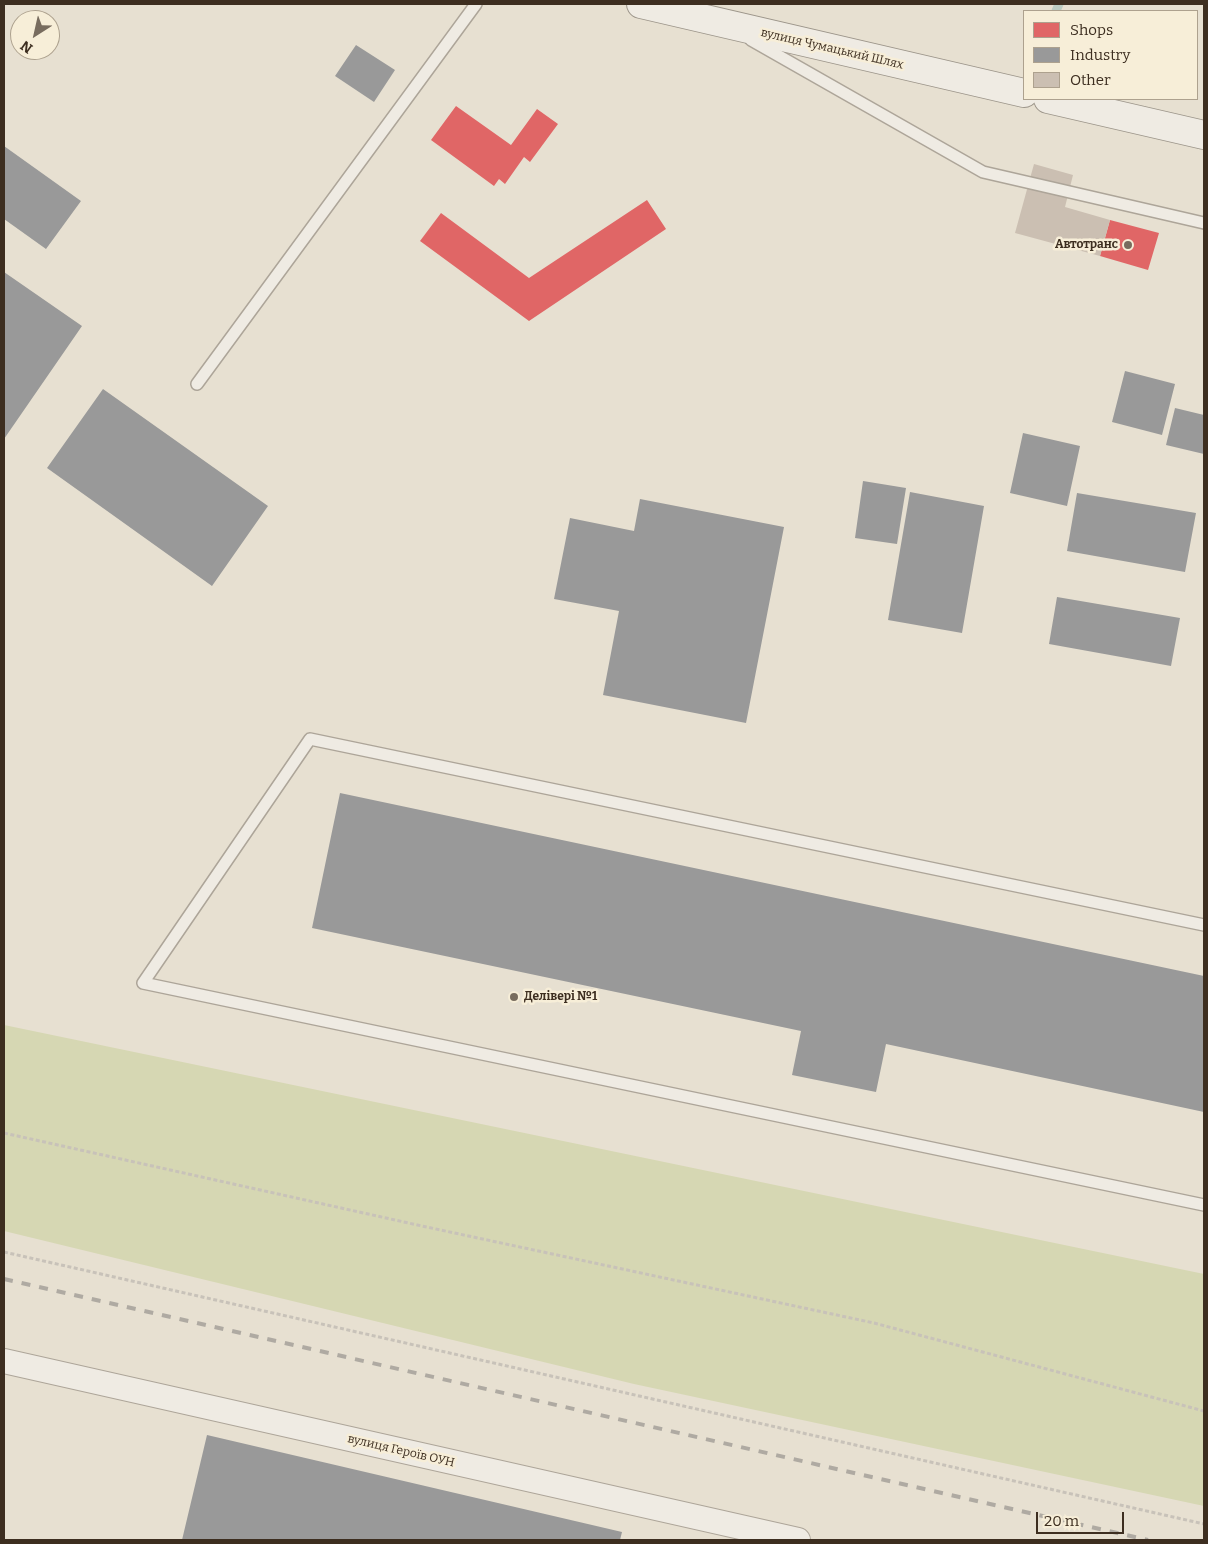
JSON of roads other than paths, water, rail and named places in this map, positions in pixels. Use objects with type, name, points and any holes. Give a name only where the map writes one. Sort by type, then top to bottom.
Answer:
[{"type":"main road","name":"вулиця Чумацький Шлях","points":[[641,4],[696,10],[723,24],[1023,93]]},
{"type":"main road","points":[[1052,100],[1204,135]]},
{"type":"street","name":"вулиця Героїв ОУН","points":[[4,1361],[798,1540]]},
{"type":"lane","points":[[197,384],[476,4]]},
{"type":"lane","points":[[723,24],[983,172],[1204,224]]},
{"type":"lane","points":[[1204,925],[310,739],[143,983],[1204,1205]]},
{"type":"waterway","points":[[1056,10],[1059,4]]},
{"type":"railway","points":[[4,1279],[1148,1540]]},
{"type":"place","name":"Автотранс","points":[[1128,245]]},
{"type":"place","name":"Делівері №1","points":[[514,997]]}]
